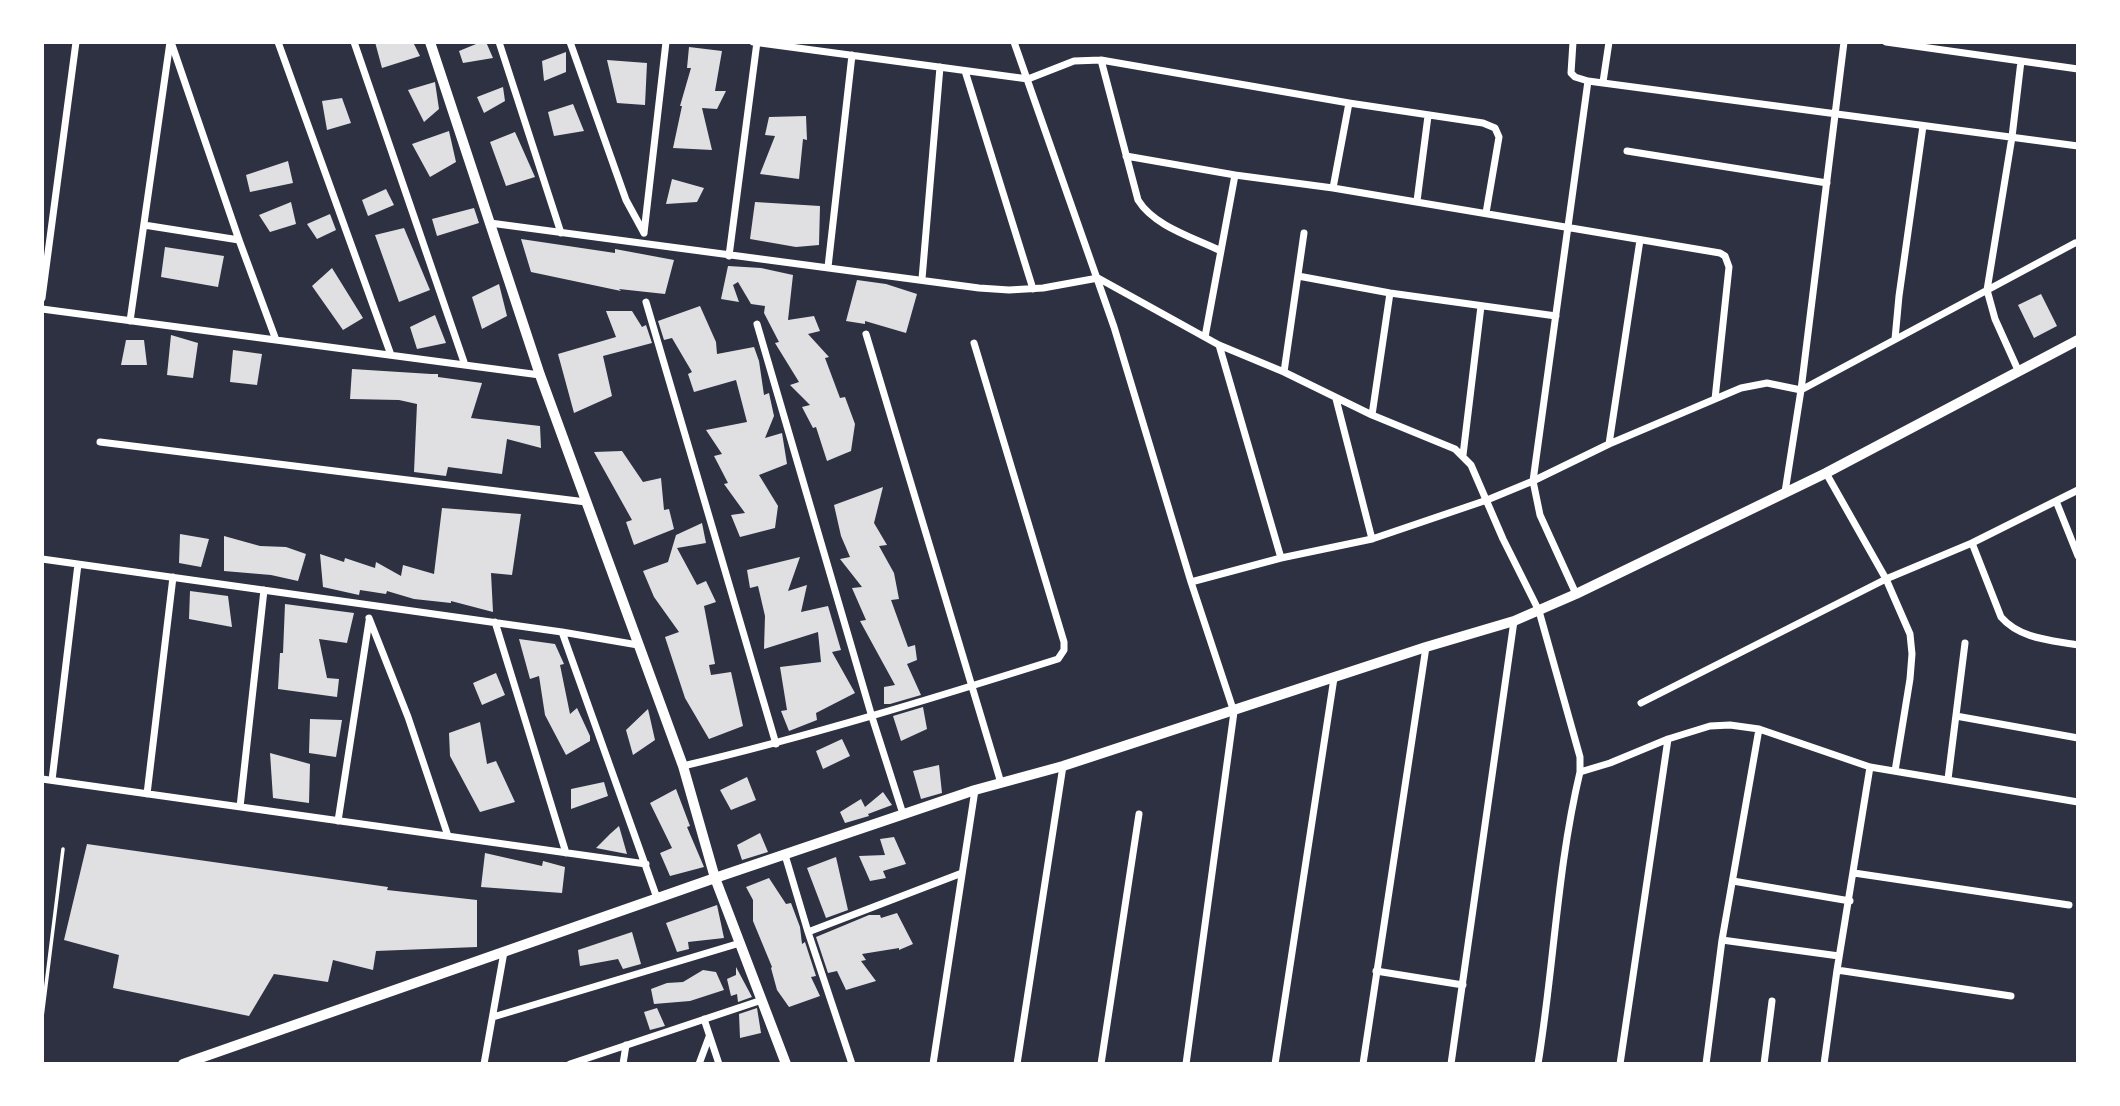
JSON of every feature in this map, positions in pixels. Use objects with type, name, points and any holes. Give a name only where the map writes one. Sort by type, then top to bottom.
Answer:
[{"type":"street","points":[[42,298],[76,42]]},
{"type":"street","points":[[130,321],[171,42]]},
{"type":"street","points":[[171,42],[276,340]]},
{"type":"street","points":[[278,42],[391,355]]},
{"type":"street","points":[[354,42],[465,365]]},
{"type":"street","points":[[430,42],[540,375],[683,766],[715,878],[786,1064]]},
{"type":"street","points":[[499,42],[561,233]]},
{"type":"street","points":[[570,42],[626,200],[644,233]]},
{"type":"street","points":[[643,244],[666,42]]},
{"type":"street","points":[[729,256],[755,42],[1028,79],[1074,61],[1101,60],[1428,116],[1483,122],[1498,132],[1486,213]]},
{"type":"street","points":[[1014,42],[1097,278],[1234,712],[1186,1064]]},
{"type":"street","points":[[1573,42],[1572,73],[1575,77],[1588,81],[2078,146]]},
{"type":"street","points":[[1603,82],[1609,42]]},
{"type":"street","points":[[1785,492],[1801,390],[1844,42]]},
{"type":"street","points":[[1886,42],[2078,69]]},
{"type":"street","points":[[828,267],[852,55]]},
{"type":"street","points":[[1101,60],[1138,200],[1144,211],[1219,250]]},
{"type":"street","points":[[2018,370],[1995,319],[1987,290],[2012,137],[2021,61]]},
{"type":"street","points":[[922,279],[940,67]]},
{"type":"street","points":[[965,71],[1033,289]]},
{"type":"street","points":[[1576,594],[1540,515],[1533,481],[1588,81]]},
{"type":"street","points":[[1333,188],[1349,103]]},
{"type":"street","points":[[1417,201],[1428,116]]},
{"type":"street","points":[[1895,339],[1923,125]]},
{"type":"street","points":[[1628,151],[1827,183]]},
{"type":"street","points":[[1126,156],[1567,225],[1720,253],[1728,261],[1729,267],[1715,399]]},
{"type":"street","points":[[1205,337],[1235,175]]},
{"type":"street","points":[[490,223],[979,288],[1033,289],[1097,278],[1219,345],[1284,372],[1372,415],[1455,449],[1463,455],[1471,465],[1503,539],[1539,611],[1580,757],[1580,772],[1562,868],[1548,1001],[1538,1064]]},
{"type":"street","points":[[144,225],[239,240]]},
{"type":"street","points":[[1284,372],[1304,233]]},
{"type":"street","points":[[1609,444],[1640,240]]},
{"type":"street","points":[[1191,582],[1281,558],[1372,539],[1487,500],[1741,388],[1760,383],[1801,390],[2075,243]]},
{"type":"street","points":[[1298,276],[1390,293],[1556,316]]},
{"type":"street","points":[[1372,415],[1390,293]]},
{"type":"street","points":[[646,302],[776,744]]},
{"type":"street","points":[[1463,455],[1481,306]]},
{"type":"street","points":[[42,309],[540,375]]},
{"type":"street","points":[[757,324],[872,718],[903,814]]},
{"type":"street","points":[[866,334],[1001,783]]},
{"type":"street","points":[[183,1064],[975,790],[1063,766],[1234,712],[1426,646],[1514,621],[1576,594],[1826,473],[2078,340]]},
{"type":"street","points":[[683,766],[872,718],[1058,659],[1064,646],[974,343]]},
{"type":"street","points":[[1219,345],[1281,558]]},
{"type":"street","points":[[1336,399],[1372,539]]},
{"type":"street","points":[[100,442],[586,502]]},
{"type":"street","points":[[1826,473],[1886,579],[1910,634],[1910,678],[1895,771]]},
{"type":"street","points":[[1641,703],[1886,579],[1972,543],[2078,490]]},
{"type":"street","points":[[2056,501],[2078,556]]},
{"type":"street","points":[[1972,543],[2001,617],[2008,625],[2037,638],[2078,645]]},
{"type":"street","points":[[42,559],[495,622],[638,645]]},
{"type":"street","points":[[52,780],[78,564]]},
{"type":"street","points":[[147,794],[173,577]]},
{"type":"street","points":[[240,807],[264,590]]},
{"type":"street","points":[[338,821],[370,606]]},
{"type":"street","points":[[369,618],[408,717],[448,836]]},
{"type":"street","points":[[1451,1064],[1514,621]]},
{"type":"street","points":[[495,622],[566,853]]},
{"type":"street","points":[[562,632],[657,898]]},
{"type":"street","points":[[1948,779],[1965,643]]},
{"type":"street","points":[[1363,1064],[1426,646]]},
{"type":"street","points":[[1275,1064],[1334,678]]},
{"type":"street","points":[[1956,716],[2078,738]]},
{"type":"street","points":[[1580,772],[1710,726],[1759,729],[1870,768],[2078,802]]},
{"type":"street","points":[[1706,1064],[1722,940],[1759,729]]},
{"type":"street","points":[[1620,1064],[1668,739]]},
{"type":"street","points":[[1017,1064],[1063,766]]},
{"type":"street","points":[[1824,1064],[1870,768]]},
{"type":"street","points":[[42,779],[646,864]]},
{"type":"street","points":[[933,1064],[975,790]]},
{"type":"street","points":[[1101,1064],[1139,814]]},
{"type":"street","points":[[785,855],[852,1064]]},
{"type":"street","points":[[808,932],[962,873]]},
{"type":"street","points":[[1854,873],[2069,905]]},
{"type":"street","points":[[1733,881],[1850,901]]},
{"type":"street","points":[[1722,940],[1839,956]]},
{"type":"street","points":[[493,1017],[740,943]]},
{"type":"street","points":[[484,1064],[504,952]]},
{"type":"street","points":[[1837,970],[2011,996]]},
{"type":"street","points":[[1377,971],[1463,985]]},
{"type":"street","points":[[570,1064],[762,1000]]},
{"type":"street","points":[[1763,1064],[1772,1001]]},
{"type":"street","points":[[704,1019],[719,1064]]},
{"type":"street","points":[[699,1064],[709,1036]]},
{"type":"street","points":[[623,1064],[626,1045]]},
{"type":"lane","points":[[42,1017],[63,849]]},
{"type":"building","points":[[375,42],[413,42],[420,56],[382,68]]},
{"type":"building","points":[[486,42],[493,58],[463,63],[459,51]]},
{"type":"building","points":[[689,47],[722,51],[715,91],[726,91],[717,109],[702,108],[712,150],[673,148],[680,106],[691,68],[687,68]]},
{"type":"building","points":[[566,52],[566,72],[544,81],[542,61]]},
{"type":"building","points":[[607,60],[647,63],[645,105],[617,103]]},
{"type":"building","points":[[435,82],[439,109],[424,122],[408,90]]},
{"type":"building","points":[[503,87],[505,101],[484,113],[477,97]]},
{"type":"building","points":[[342,98],[351,123],[327,130],[322,101]]},
{"type":"building","points":[[573,104],[584,131],[554,136],[548,112]]},
{"type":"building","points":[[806,116],[807,140],[803,139],[799,179],[760,174],[775,136],[765,135],[769,117]]},
{"type":"building","points":[[449,131],[456,162],[430,177],[412,144]]},
{"type":"building","points":[[515,132],[535,177],[506,186],[490,142]]},
{"type":"building","points":[[288,161],[293,183],[250,192],[246,175]]},
{"type":"building","points":[[672,179],[704,188],[697,202],[666,204]]},
{"type":"building","points":[[386,189],[394,205],[368,216],[362,200]]},
{"type":"building","points":[[291,202],[296,224],[270,232],[259,215]]},
{"type":"building","points":[[755,202],[820,206],[819,245],[796,247],[750,239]]},
{"type":"building","points":[[474,208],[479,223],[437,236],[432,219]]},
{"type":"building","points":[[330,214],[336,230],[317,239],[307,224]]},
{"type":"building","points":[[404,228],[430,290],[399,302],[375,235]]},
{"type":"building","points":[[521,239],[615,253],[615,249],[674,260],[665,294],[619,289],[621,291],[531,272]]},
{"type":"building","points":[[165,247],[224,256],[218,287],[161,277]]},
{"type":"building","points":[[728,266],[761,268],[793,275],[788,320],[814,316],[820,331],[808,334],[829,357],[825,358],[840,398],[845,397],[855,424],[851,451],[827,461],[816,427],[813,428],[802,407],[810,405],[790,385],[799,382],[775,343],[779,342],[764,313],[765,306],[751,304],[738,282],[733,285],[739,302],[721,299]]},
{"type":"building","points":[[332,268],[363,318],[343,330],[312,286]]},
{"type":"building","points":[[857,280],[886,284],[917,294],[906,333],[865,321],[865,324],[846,321]]},
{"type":"building","points":[[499,284],[507,316],[482,329],[472,297]]},
{"type":"building","points":[[2041,294],[2057,326],[2034,338],[2018,305]]},
{"type":"building","points":[[700,306],[716,342],[717,354],[754,347],[764,395],[769,393],[774,416],[765,438],[782,433],[787,464],[759,475],[778,506],[775,528],[740,537],[731,515],[745,513],[724,484],[728,483],[714,456],[722,454],[706,430],[747,422],[736,380],[694,392],[688,374],[692,372],[672,338],[664,340],[658,321]]},
{"type":"building","points":[[606,311],[632,311],[642,327],[646,325],[652,343],[603,356],[612,396],[574,413],[558,354],[616,337]]},
{"type":"building","points":[[435,315],[446,343],[417,349],[410,327]]},
{"type":"building","points":[[171,335],[198,343],[193,378],[167,375]]},
{"type":"building","points":[[126,340],[144,340],[147,365],[121,365]]},
{"type":"building","points":[[233,350],[262,354],[257,385],[230,382]]},
{"type":"building","points":[[352,369],[438,374],[438,377],[482,383],[471,418],[540,426],[541,448],[507,439],[502,474],[448,467],[446,476],[414,472],[417,404],[399,400],[350,399]]},
{"type":"building","points":[[622,451],[643,482],[661,478],[664,510],[669,509],[674,529],[634,545],[626,522],[632,520],[594,452]]},
{"type":"building","points":[[883,487],[874,523],[887,545],[879,546],[894,573],[899,599],[891,600],[908,647],[915,645],[917,660],[907,664],[921,695],[890,704],[884,704],[884,687],[895,685],[860,621],[866,620],[852,588],[862,587],[840,559],[850,557],[841,536],[834,505]]},
{"type":"building","points":[[442,508],[521,514],[512,575],[491,573],[493,612],[451,601],[414,599],[387,591],[386,594],[360,590],[359,595],[323,587],[320,554],[344,562],[345,558],[375,568],[376,562],[401,576],[403,565],[434,574]]},
{"type":"building","points":[[702,523],[706,543],[677,548],[697,585],[706,581],[716,602],[704,606],[715,664],[709,665],[711,675],[731,672],[743,726],[709,739],[685,698],[665,637],[679,632],[654,597],[643,571],[668,562],[676,535]]},
{"type":"building","points":[[180,534],[209,539],[201,567],[179,563]]},
{"type":"building","points":[[224,536],[260,546],[286,547],[306,554],[298,581],[271,575],[224,571]]},
{"type":"building","points":[[800,557],[788,591],[807,585],[801,612],[828,606],[841,650],[832,652],[855,693],[816,713],[817,720],[789,731],[781,711],[787,710],[780,667],[821,662],[818,632],[764,649],[765,616],[758,586],[750,588],[747,570]]},
{"type":"building","points":[[190,591],[228,596],[232,627],[189,619]]},
{"type":"building","points":[[285,604],[354,613],[347,643],[319,639],[327,678],[339,679],[337,697],[278,689]]},
{"type":"building","points":[[519,639],[555,644],[564,664],[560,665],[570,714],[577,708],[590,736],[590,741],[566,755],[545,715],[539,676],[530,679]]},
{"type":"building","points":[[496,673],[505,695],[482,705],[473,683]]},
{"type":"building","points":[[923,707],[927,729],[901,741],[893,716]]},
{"type":"building","points":[[648,709],[655,740],[633,755],[626,730]]},
{"type":"building","points":[[310,719],[342,720],[336,757],[309,753]]},
{"type":"building","points":[[480,722],[487,764],[496,761],[515,802],[480,812],[450,756],[449,733]]},
{"type":"building","points":[[842,739],[850,756],[823,769],[816,751]]},
{"type":"building","points":[[270,753],[310,764],[309,803],[273,798]]},
{"type":"building","points":[[939,765],[942,793],[921,799],[913,771]]},
{"type":"building","points":[[747,777],[756,800],[731,810],[720,790]]},
{"type":"building","points":[[604,782],[608,796],[571,809],[571,789]]},
{"type":"building","points":[[676,789],[690,826],[687,827],[704,867],[670,876],[660,853],[672,848],[650,803]]},
{"type":"building","points":[[883,792],[892,805],[845,823],[840,812],[861,799],[865,807]]},
{"type":"building","points":[[619,826],[627,854],[596,848],[610,834]]},
{"type":"building","points":[[760,833],[768,852],[742,860],[737,845]]},
{"type":"building","points":[[894,837],[906,864],[883,871],[886,878],[870,881],[859,856],[885,855],[880,839]]},
{"type":"building","points":[[87,844],[388,887],[387,890],[477,900],[477,947],[376,951],[373,970],[333,960],[328,982],[274,974],[249,1016],[113,988],[119,955],[64,940]]},
{"type":"building","points":[[485,853],[542,866],[543,861],[565,867],[562,893],[481,887]]},
{"type":"building","points":[[836,857],[848,910],[826,918],[807,868]]},
{"type":"building","points":[[769,878],[786,904],[791,903],[800,927],[802,944],[805,942],[816,976],[811,977],[820,996],[789,1007],[777,990],[772,967],[753,921],[753,900],[746,887]]},
{"type":"building","points":[[717,905],[724,938],[688,942],[689,949],[677,952],[666,923]]},
{"type":"building","points":[[897,913],[913,944],[899,950],[862,954],[866,960],[861,961],[876,981],[846,990],[837,971],[828,973],[816,937],[869,915],[880,915],[881,918]]},
{"type":"building","points":[[632,932],[641,964],[623,969],[618,959],[580,966],[578,950]]},
{"type":"building","points":[[736,967],[752,997],[738,1002],[737,994],[731,996],[727,979],[736,975]]},
{"type":"building","points":[[703,970],[716,972],[724,990],[690,1001],[654,1004],[651,989],[667,983],[683,982]]},
{"type":"building","points":[[657,1008],[665,1026],[650,1030],[644,1012]]},
{"type":"building","points":[[757,1008],[761,1033],[740,1038],[739,1014]]}]
